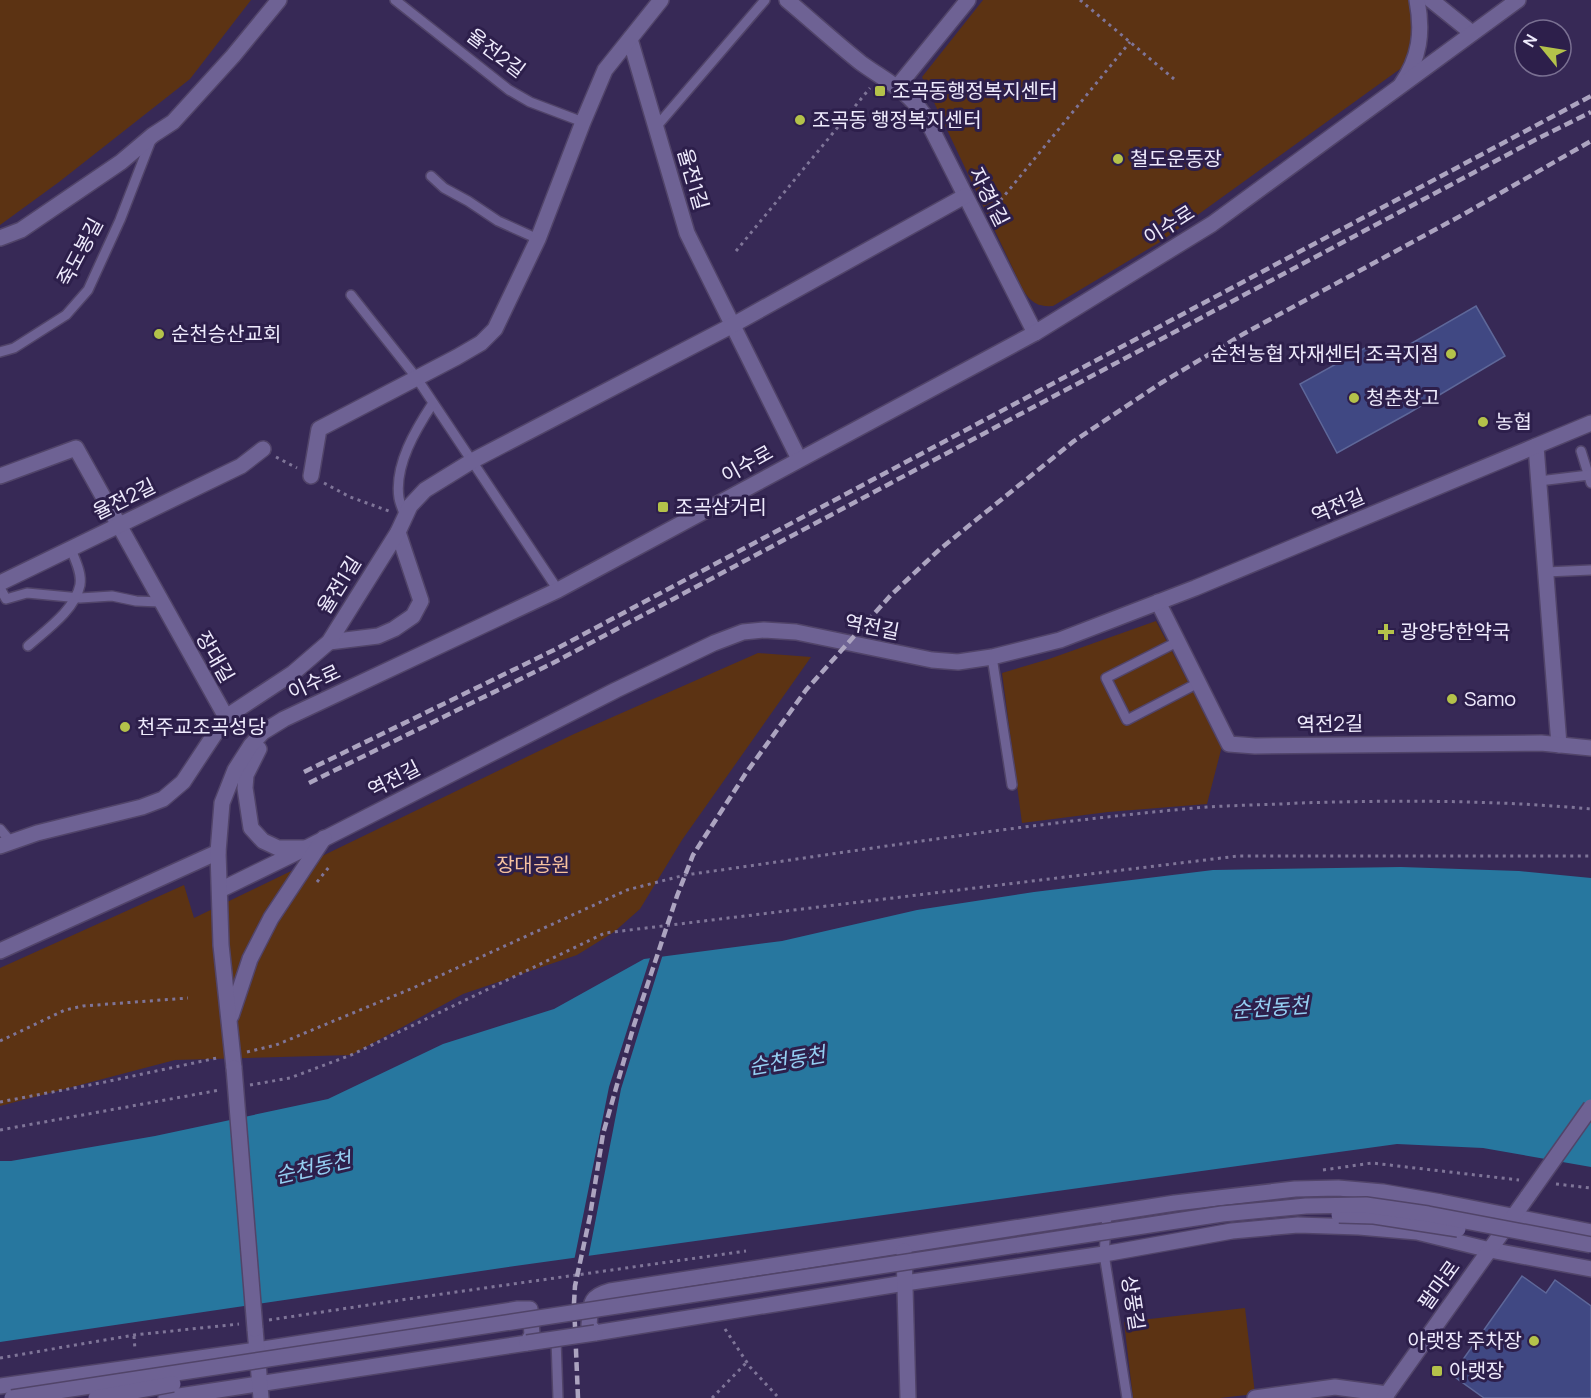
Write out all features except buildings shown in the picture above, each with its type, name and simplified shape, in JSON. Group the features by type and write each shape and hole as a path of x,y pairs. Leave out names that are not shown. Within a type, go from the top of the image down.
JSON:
{"street":[{"name":"죽도봉길","path":"0,238 21,230 48,212 121,162 153,135 173,122 233,56 279,0"},
{"path":"311,476 319,429 481,343 495,329 538,239 605,70 661,0"},
{"name":"자경1길","path":"787,0 862,63 898,86 915,101 925,116 1035,333"},
{"path":"898,86 968,0"},
{"path":"1401,86 1410,73 1419,51 1421,34 1417,0"},
{"path":"1431,0 1472,33"},
{"name":"이수로","path":"257,1350 234,1061 221,945 218,852 222,803 235,770 251,745 263,732 284,719 558,590 1035,333 1212,224 1518,0"},
{"name":"율전1길","path":"630,39 687,233 731,326"},
{"name":"율전1길","path":"226,717 293,673 329,642 398,532 415,499 425,490 472,461 731,326 965,196"},
{"path":"731,326 799,459"},
{"name":"역전길","path":"220,890 615,690 714,643 743,632 764,630 796,632 932,660 958,662 992,657 1060,640 1158,602 1591,423"},
{"path":"1536,446 1559,745"},
{"name":"장대길","path":"0,476 76,448 226,717"},
{"name":"율전2길","path":"0,583 241,465 263,450"},
{"path":"329,642 378,636 394,629 413,616 421,601 398,532"},
{"name":"역전2길","path":"1158,602 1228,744 1255,746 1541,743 1591,748"},
{"path":"5,844 142,807 163,798 183,782 226,717"},
{"path":"284,719 261,746 246,776 245,788 251,828 263,841 278,849 306,848"},
{"path":"229,1022 250,959 291,888 324,838"},
{"path":"0,951 218,852"},
{"name":"팔마로","path":"1385,1396 1591,1107"},
{"path":"595,1333 589,1325 591,1303 597,1294 1175,1203 1295,1189 1338,1188 1383,1192 1591,1232"},
{"path":"12,1398 1232,1213 1306,1206 1366,1205 1428,1214 1591,1245"},
{"path":"96,1398 222,1375 1223,1222 1305,1214 1374,1216 1489,1234 1591,1254"},
{"path":"166,1398 261,1391 527,1343 1104,1254 1232,1231 1299,1225 1417,1232 1490,1250 1591,1269"},
{"path":"903,1246 908,1398"},
{"path":"0,1386 257,1350 518,1309 530,1309 532,1335 527,1343"},
{"path":"257,1350 261,1391"},
{"path":"1255,1398 1335,1387 1385,1396"}],"lane":[{"name":"율전2길","path":"394,0 503,87 530,102 583,122"},
{"path":"656,127 765,0"},
{"name":"죽도봉길","path":"0,352 14,348 66,315 88,290 120,220 153,135"},
{"path":"431,176 444,188 498,221 538,239"},
{"path":"351,295 416,377 558,590"},
{"path":"405,516 399,499 400,474 413,436 433,403"},
{"path":"1539,481 1590,479 1581,451"},
{"path":"28,646 67,609 75,597 80,584 71,549"},
{"path":"1546,572 1591,570"},
{"path":"0,588 6,599 27,593 75,597 112,596 136,601 160,602"},
{"path":"1178,642 1106,678 1127,720 1198,683"},
{"path":"992,657 1012,785"},
{"path":"0,829 5,844"},
{"name":"상풍길","path":"1107,1214 1104,1254 1127,1398"},
{"path":"556,1339 558,1398"}],"path":[{"path":"1080,0 1174,79"},
{"path":"980,224 1130,42"},
{"path":"736,251 880,75"},
{"path":"263,450 350,497 405,516"},
{"path":"0,1102 234,1061 413,988 627,890 685,875 1047,824 1210,807 1370,801 1454,801 1524,803 1591,809"},
{"path":"246,1085 290,1078 351,1055 605,933 1238,856 1591,856"},
{"path":"0,1041 65,1010 83,1006 188,998"},
{"path":"0,1130 224,1089"},
{"path":"718,1313 724,1327 747,1362 777,1396"},
{"path":"712,1398 747,1362"}],"green space":[{"path":"0,0 251,0 190,79 59,182 0,225"},
{"name":"철도운동장","path":"983,0 1410,0 1414,31 1407,64 1160,242 1053,306 1048,306 1032,301 1023,290 922,77"},
{"path":"1156,621 1222,746 1207,804 1108,812 1022,823 1002,673"},
{"name":"장대공원","path":"758,653 811,657 682,840 640,909 614,932 577,955 463,994 351,1055 175,1060 0,1106 0,968 184,885 194,918 574,734"},
{"path":"1245,1308 1255,1394 1220,1398 1133,1398 1124,1322"}],"water":[{"name":"순천동천","path":"1401,867 1519,871 1591,878 1591,1167 1483,1148 1397,1144 515,1266 0,1342 0,1161 155,1136 328,1099 443,1044 554,1009 644,959 782,941 917,910 1034,892 1213,870"}],"pier":[{"path":"663,954 621,1089 588,1259 574,1261 609,1087 651,955"}],"railway":[{"path":"304,772 554,650 1591,96"},
{"path":"309,783 553,663 1591,112"},
{"path":"578,1398 575,1286 590,1216 603,1134 634,1025 693,855 746,773 806,690 891,595 940,549 1074,441 1161,383 1245,333 1464,214 1591,141"}],"place":[{"name":"조곡동행정복지센터","path":"880,91"},
{"name":"조곡동 행정복지센터","path":"800,120"},
{"name":"철도운동장","path":"1118,159"},
{"name":"순천승산교회","path":"159,334"},
{"name":"순천농협 자재센터 조곡지점","path":"1451,354"},
{"name":"청춘창고","path":"1354,398"},
{"name":"농협","path":"1483,422"},
{"name":"조곡삼거리","path":"663,507"},
{"name":"광양당한약국","path":"1386,632"},
{"name":"Samo","path":"1452,699"},
{"name":"천주교조곡성당","path":"125,727"},
{"name":"아랫장 주차장","path":"1534,1341"},
{"name":"아랫장","path":"1437,1371"}]}
